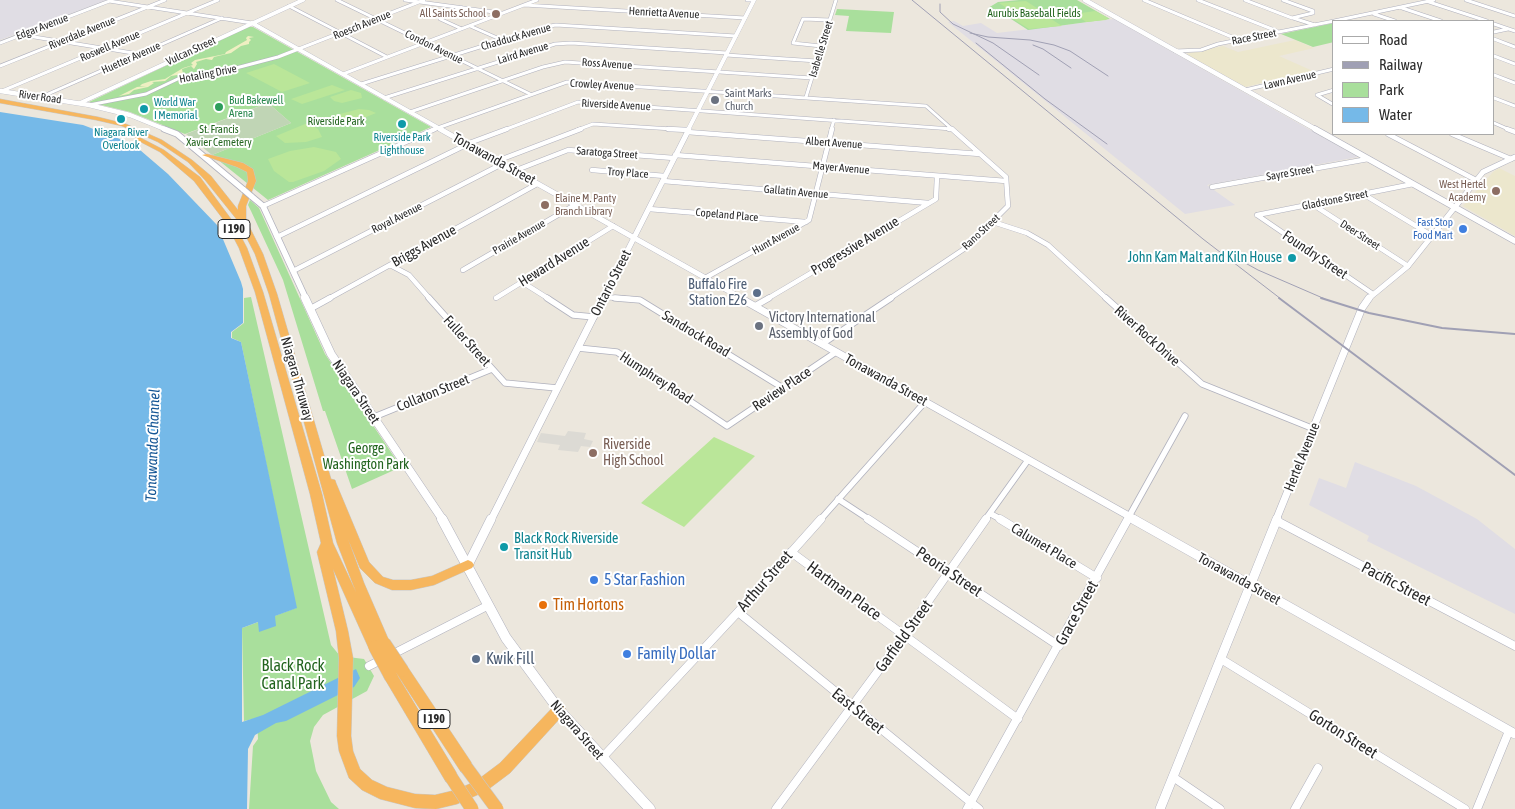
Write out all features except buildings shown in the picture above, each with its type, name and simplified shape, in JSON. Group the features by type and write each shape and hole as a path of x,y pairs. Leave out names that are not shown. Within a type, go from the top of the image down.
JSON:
{"highway":[{"name":"Niagara Thruway","path":"0,101 96,118 124,125 160,141 190,161 208,178 242,220 260,254 274,294 346,551 379,645"},
{"name":"Niagara Thruway","path":"0,105 72,117 127,134 162,151 205,187 235,232 255,278 316,494 327,543 379,645 397,674 451,777 472,809"},
{"path":"205,155 240,165 250,171 252,181 242,206 242,220"},
{"path":"320,460 336,494 364,565 379,580 392,585 417,584 449,574 468,564"},
{"path":"327,543 322,552 345,648 344,720 348,759 359,779 390,796 426,802 457,797 494,778 514,759 558,710"},
{"name":"Niagara Thruway","path":"397,674 497,809"}],"main road":[{"path":"1085,0 1515,241"},
{"name":"River Road","path":"1,91 80,103"},
{"name":"Niagara Street","path":"80,103 130,115 177,134 205,155 263,206 331,354 442,519 468,564 487,606 518,657 558,710 650,809"}],"street":[{"name":"Tonawanda Street","path":"111,0 252,23 1512,733"},
{"name":"Edgar Avenue","path":"0,43 111,0"},
{"name":"Riverdale Avenue","path":"0,66 165,0"},
{"name":"Roswell Avenue","path":"1,91 218,0"},
{"name":"Vulcan Street","path":"80,103 303,0"},
{"name":"Condon Avenue","path":"337,0 530,94"},
{"path":"405,0 503,13"},
{"path":"343,74 537,0"},
{"path":"747,0 754,0"},
{"name":"Ontario Street","path":"468,564 754,0"},
{"name":"Isabelle Street","path":"806,97 836,0"},
{"path":"1144,0 1240,40"},
{"path":"1198,0 1278,32"},
{"path":"1245,0 1313,26"},
{"path":"1284,0 1315,12 1292,18"},
{"name":"Race Street","path":"1339,20 1434,0"},
{"path":"1466,0 1515,16"},
{"name":"Roesch Avenue","path":"300,50 422,1"},
{"path":"1427,1 1484,20"},
{"name":"Henrietta Avenue","path":"524,5 745,18"},
{"path":"289,6 387,58"},
{"path":"461,7 440,19 462,29"},
{"path":"1400,7 1438,20"},
{"path":"1372,13 1392,20"},
{"name":"Huetter Avenue","path":"41,98 222,18"},
{"path":"821,46 794,44 797,31 804,19 830,20"},
{"name":"Race Street","path":"1175,50 1201,50 1218,44 1332,21"},
{"path":"1495,24 1515,29"},
{"name":"Chadduck Avenue","path":"361,84 502,40 559,25 736,36"},
{"path":"470,26 502,40"},
{"path":"1495,32 1509,28"},
{"path":"21,35 139,54"},
{"path":"1495,40 1515,47"},
{"name":"Laird Avenue","path":"384,98 560,43 817,61"},
{"name":"Hotaling Drive","path":"89,104 146,94 184,76 247,66 300,50"},
{"path":"1495,56 1515,64"},
{"name":"Ross Avenue","path":"410,112 548,65 570,62 812,78"},
{"name":"Lawn Avenue","path":"1245,90 1332,69"},
{"path":"1495,75 1515,83"},
{"name":"Crowley Avenue","path":"263,206 437,128 558,84 574,82 926,106 952,129"},
{"path":"1332,91 1317,95 1332,104"},
{"path":"1495,98 1515,106"},
{"name":"Riverside Avenue","path":"278,237 468,144 578,102 952,129"},
{"name":"Hunt Avenue","path":"705,278 809,220 834,120"},
{"path":"1495,123 1515,132"},
{"name":"Royal Avenue","path":"293,271 499,163 593,124 688,131"},
{"path":"952,129 1006,177 1006,181"},
{"name":"Albert Avenue","path":"688,131 980,154"},
{"path":"1390,135 1476,180"},
{"path":"1455,135 1513,158"},
{"name":"Saratoga Street","path":"514,171 568,150 675,156"},
{"name":"Mayer Avenue","path":"675,156 1006,181"},
{"name":"Hertel Avenue","path":"1160,809 1362,308 1374,294 1408,266 1476,180 1491,167 1513,158"},
{"name":"Sayre Street","path":"1212,188 1368,159"},
{"name":"Troy Place","path":"592,170 664,178"},
{"path":"929,203 936,198 938,176"},
{"name":"Gallatin Avenue","path":"664,178 929,203"},
{"name":"Rano Street","path":"822,344 963,250 1008,206 1006,181"},
{"name":"Briggs Avenue","path":"310,308 537,184"},
{"name":"Gladstone Street","path":"1257,215 1413,184"},
{"path":"1363,194 1431,235"},
{"name":"Progressive Avenue","path":"755,306 929,203"},
{"name":"Deer Street","path":"1312,204 1408,266"},
{"name":"Prairie Avenue","path":"463,270 575,205"},
{"name":"Copeland Place","path":"648,209 806,222"},
{"name":"Foundry Street","path":"1257,215 1374,294"},
{"name":"River Rock Drive","path":"993,222 1027,233 1048,245 1182,368 1202,384 1314,429"},
{"name":"Heward Avenue","path":"496,298 613,226"},
{"name":"Fuller Street","path":"390,265 409,275 505,383 557,388"},
{"path":"522,282 572,315 594,317"},
{"name":"Sandrock Road","path":"604,297 640,300 783,388"},
{"name":"Humphrey Road","path":"578,348 617,352 727,426"},
{"name":"Review Place","path":"727,426 836,352"},
{"name":"Collaton Street","path":"374,417 492,369"},
{"name":"Arthur Street","path":"602,758 738,612 925,402"},
{"name":"Grace Street","path":"969,806 1097,578 1185,416"},
{"name":"Garfield Street","path":"776,809 904,635 1028,460"},
{"name":"Peoria Street","path":"838,499 1059,646"},
{"name":"Calumet Place","path":"991,514 1097,578"},
{"name":"Pacific Street","path":"1277,521 1515,646"},
{"name":"Hartman Place","path":"791,552 1018,719"},
{"path":"369,666 487,606"},
{"name":"East Street","path":"738,612 969,806 979,809"},
{"name":"Gorton Street","path":"1221,659 1465,809"},
{"path":"1477,809 1512,733"},
{"path":"1295,809 1318,768"},
{"path":"1174,777 1220,809"}],"shaded area":[{"path":"0,0 107,0 0,40"},
{"path":"1114,19 1358,157 1207,185 1235,205 1185,214 948,22 954,21 963,26 981,23 997,33"},
{"path":"1295,40 1314,48 1279,56 1313,71 1245,87 1186,54 1223,46 1238,52"},
{"name":"West Hertel Academy","path":"1499,168 1515,176 1515,236 1463,206 1493,172"},
{"path":"568,431 586,433 584,439 593,441 590,447 581,446 578,452 558,450 560,445 537,442 541,433 565,436"},
{"path":"1355,462 1416,486 1477,519 1515,549 1515,614 1367,541 1369,536 1309,505 1319,478 1346,488"}],"green space":[{"name":"Aurubis Baseball Fields","path":"1077,0 1110,19 1028,30 1008,17 988,8 998,2"},
{"path":"1026,1 1040,10 1019,11 1008,9 999,3"},
{"path":"837,9 894,12 891,33 846,31 849,16 835,15"},
{"path":"1095,11 1108,18 1106,20 1086,22 1079,17 1081,13"},
{"path":"1037,14 1048,17 1062,26 1029,29 1010,17"},
{"path":"1332,23 1332,42 1313,47 1281,34"},
{"name":"Riverside Park","path":"248,27 253,27 431,127 268,200 212,155 291,123 268,103 185,134 130,112 89,102"},
{"path":"274,64 310,83 282,92 246,73"},
{"path":"332,85 345,90 302,104 291,99"},
{"path":"351,90 361,93 362,98 342,103 334,101 330,97"},
{"name":"St. Francis Xavier Cemetery","path":"268,103 291,123 212,155 186,134"},
{"path":"359,109 376,113 349,124 339,120 336,115"},
{"path":"305,124 310,124 318,129 322,137 306,142 285,143 276,136"},
{"path":"314,147 336,152 341,159 324,171 289,182 274,171 268,159 290,151"},
{"name":"George Washington Park","path":"250,200 259,208 325,354 401,467 352,489 325,411 323,411 283,280 248,205"},
{"name":"Black Rock Canal Park","path":"251,297 331,645 340,656 364,659 374,676 367,691 323,715 314,727 310,741 316,771 331,802 339,809 249,809 253,746 258,739 257,718 244,721 242,628 296,608 241,342 232,338 232,332 244,323 244,298"},
{"path":"714,437 755,456 684,527 641,503"}],"sand":[{"path":"248,36 254,37 249,38 251,40 249,44 241,46 231,53 214,57 212,60 206,59 196,62 197,64 194,69 191,66 182,69 183,74 171,76 165,81 152,82 154,83 148,87 119,96 137,87 146,86 140,86 142,84 165,79 183,68 193,65 191,63 195,60 225,54 247,40"}],"water":[{"name":"Tonawanda Channel","path":"0,112 83,125 133,144 168,174 217,225 241,282 243,289 243,323 231,332 231,338 241,342 297,608 275,616 276,626 259,632 258,622 242,628 242,722 263,715 356,669 360,678 354,687 286,721 276,723 255,735 248,749 247,809 0,809"}],"railway":[{"path":"912,0 1203,239 1281,299"},
{"path":"940,4 940,12 953,24 974,34"},
{"path":"974,34 988,37 1030,40 1054,45 1070,51 1108,76"},
{"path":"974,34 993,43 1039,75"},
{"path":"976,43 1045,99 1107,144"},
{"path":"1033,45 1043,49 1071,68"},
{"path":"1238,259 1258,270 1325,299"},
{"path":"1279,298 1515,475"},
{"path":"1321,298 1369,313 1442,328 1515,334"}],"place":[{"name":"All Saints School","path":"496,14"},
{"name":"Saint Marks Church","path":"715,100"},
{"name":"Bud Bakewell Arena","path":"219,107"},
{"name":"World War I Memorial","path":"144,109"},
{"name":"Niagara River Overlook","path":"121,119"},
{"name":"Riverside Park Lighthouse","path":"402,124"},
{"name":"West Hertel Academy","path":"1496,191"},
{"name":"Elaine M. Panty Branch Library","path":"545,205"},
{"name":"Fast Stop Food Mart","path":"1463,229"},
{"name":"John Kam Malt and Kiln House","path":"1292,258"},
{"name":"Buffalo Fire Station E26","path":"757,293"},
{"name":"Victory International Assembly of God","path":"759,326"},
{"name":"Riverside High School","path":"593,453"},
{"name":"Black Rock Riverside Transit Hub","path":"504,547"},
{"name":"5 Star Fashion","path":"594,580"},
{"name":"Tim Hortons","path":"543,605"},
{"name":"Family Dollar","path":"627,654"},
{"name":"Kwik Fill","path":"476,659"}]}
